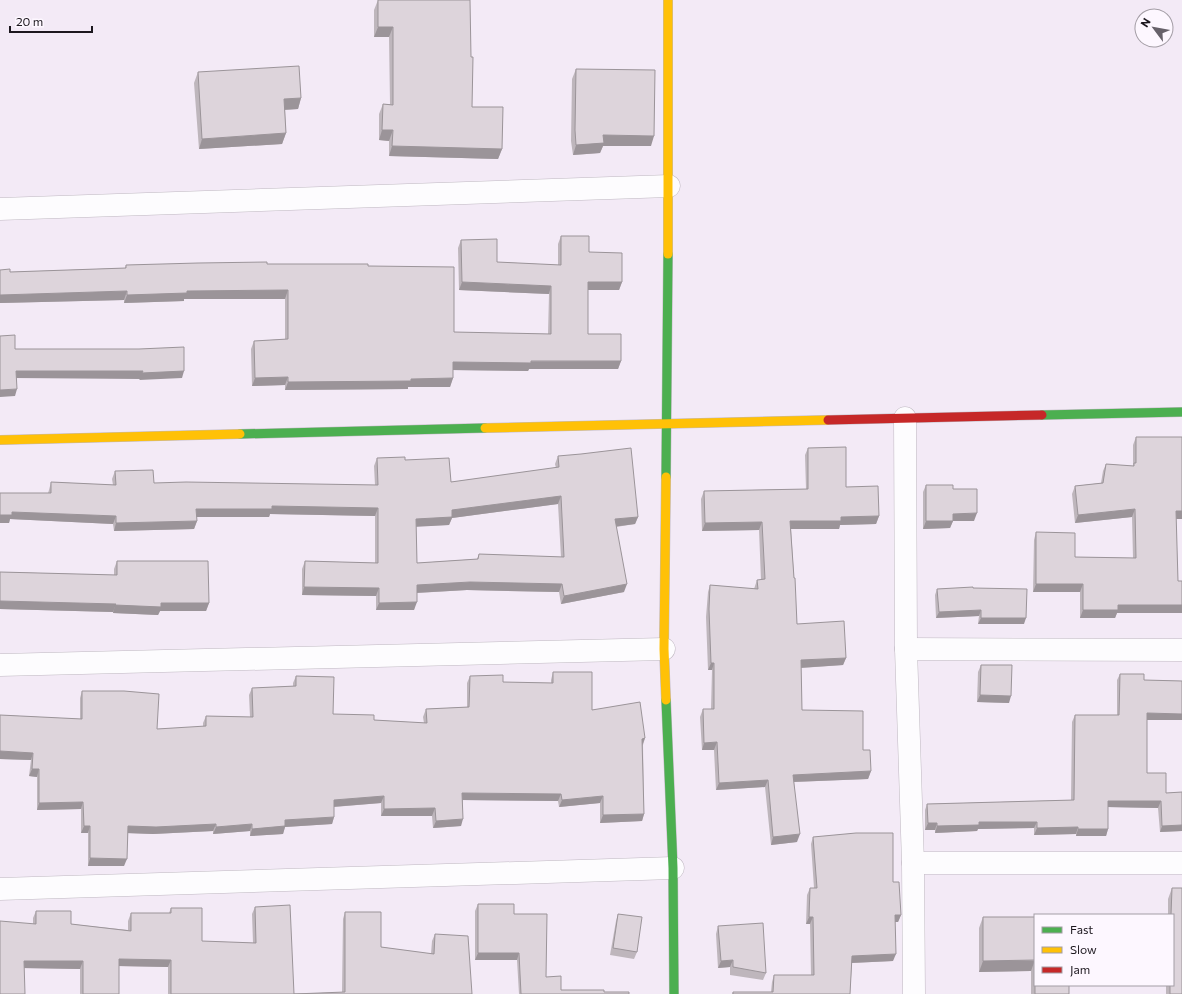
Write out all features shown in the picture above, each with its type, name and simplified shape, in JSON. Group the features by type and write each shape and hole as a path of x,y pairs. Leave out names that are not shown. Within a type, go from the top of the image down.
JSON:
{"street":[{"path":"668,0 668,423 664,649 674,868 674,994"},
{"path":"0,210 668,186"},
{"path":"0,440 1182,412"},
{"path":"905,418 906,649 913,863 914,994"},
{"path":"0,665 664,649"},
{"path":"906,649 1182,650"},
{"path":"913,863 1182,863"},
{"path":"0,889 674,868"}],"building":[{"path":"378,0 470,0 471,57 473,57 472,107 503,107 502,149 392,146 393,130 382,130 383,104 393,105 393,27 378,27"},
{"path":"299,66 301,98 284,99 286,133 202,139 198,72"},
{"path":"576,69 655,70 654,136 603,135 604,143 576,145"},
{"path":"561,236 589,236 589,252 622,253 622,282 588,282 588,334 621,334 621,361 531,361 531,363 453,362 453,378 411,379 411,381 288,382 288,377 255,378 254,341 288,339 288,290 187,291 187,293 127,295 127,291 0,295 0,270 10,269 10,272 126,268 126,265 267,262 267,264 368,264 368,266 454,267 454,332 551,334 551,286 462,282 461,240 497,239 497,262 561,265"},
{"path":"15,335 15,349 139,349 184,347 184,371 142,373 143,371 16,371 17,389 0,390 0,336"},
{"path":"1136,437 1182,437 1182,511 1176,511 1178,581 1182,581 1182,605 1118,605 1118,610 1083,610 1083,584 1036,584 1036,532 1075,533 1075,557 1136,558 1135,509 1078,515 1075,486 1103,483 1106,464 1134,466 1134,463 1136,463"},
{"path":"846,447 846,487 878,486 879,516 841,517 841,521 790,521 797,624 844,621 846,658 801,660 802,710 863,711 863,750 870,750 871,771 793,775 800,834 773,837 768,780 719,783 717,742 704,743 703,709 714,709 714,663 711,663 709,609 710,585 758,589 757,580 765,579 762,522 705,523 704,491 808,489 808,448"},
{"path":"631,448 638,517 615,519 627,584 564,596 562,584 470,582 417,585 417,602 379,603 379,588 304,587 305,561 378,563 378,508 272,506 272,509 196,509 197,521 116,523 116,516 12,512 12,515 0,515 0,493 51,493 51,482 116,485 115,471 153,470 154,483 186,482 378,485 377,458 405,457 405,460 449,458 451,482 559,467 558,456","holes":["561,496 564,557 479,554 478,559 417,563 416,519 452,517 452,510"]},
{"path":"926,485 953,485 953,489 977,489 977,513 953,514 953,521 926,521"},
{"path":"117,561 208,561 209,603 161,603 161,607 115,605 116,604 0,601 0,572 117,575"},
{"path":"973,587 1027,589 1026,618 981,618 981,610 939,612 937,589"},
{"path":"981,665 1012,665 1011,696 980,695"},
{"path":"553,672 592,672 592,710 640,702 645,738 642,739 644,814 603,815 603,796 562,800 561,794 462,793 463,819 436,821 435,808 384,809 384,796 334,800 334,817 285,820 285,826 252,829 252,824 216,827 216,824 156,827 128,826 127,859 90,858 90,826 84,826 83,802 39,803 39,769 32,769 33,753 0,751 0,715 82,719 82,691 124,691 159,694 157,729 206,726 206,716 253,717 252,688 296,686 296,676 334,677 333,714 374,715 374,720 427,723 426,709 469,707 470,676 503,675 503,682 553,683"},
{"path":"1120,674 1144,674 1144,680 1182,681 1182,714 1147,713 1147,773 1166,773 1166,793 1182,792 1182,825 1162,826 1161,801 1108,801 1108,829 1078,829 1078,827 1037,828 1037,822 979,822 979,825 937,826 937,823 928,823 927,804 1074,800 1075,715 1119,715"},
{"path":"856,833 893,833 893,882 899,882 901,915 895,915 896,954 852,956 850,994 733,994 733,992 773,992 774,975 814,975 813,917 809,917 810,888 817,888 813,837"},
{"path":"1172,888 1182,888 1182,994 1170,994 1170,986 1174,986 1174,914 1171,914"},
{"path":"478,904 514,904 514,914 547,914 546,977 561,976 561,990 604,990 604,992 629,992 629,994 521,994 519,953 478,953"},
{"path":"290,905 294,994 171,994 171,960 119,959 119,994 83,994 83,961 24,961 25,994 0,994 0,921 36,924 36,911 71,911 71,924 131,931 131,913 171,913 171,908 202,908 202,941 256,943 255,907"},
{"path":"345,912 381,912 381,947 434,954 435,934 468,936 472,994 294,994 345,992"},
{"path":"618,914 642,917 637,952 613,948"},
{"path":"983,917 1034,917 1034,960 983,961"},
{"path":"763,923 766,973 733,967 733,960 721,961 718,926"},
{"path":"1035,986 1069,986 1069,994 1035,994"}],"traffic: fast":[{"path":"666,477 668,254"},
{"path":"1042,415 1182,412"},
{"path":"240,434 485,428"},
{"path":"666,700 673,868 674,994"}],"traffic: slow":[{"path":"668,0 668,254"},
{"path":"485,428 828,420"},
{"path":"0,440 240,434"},
{"path":"666,477 664,649 666,700"}],"traffic: jam":[{"path":"828,420 1042,415"}]}
